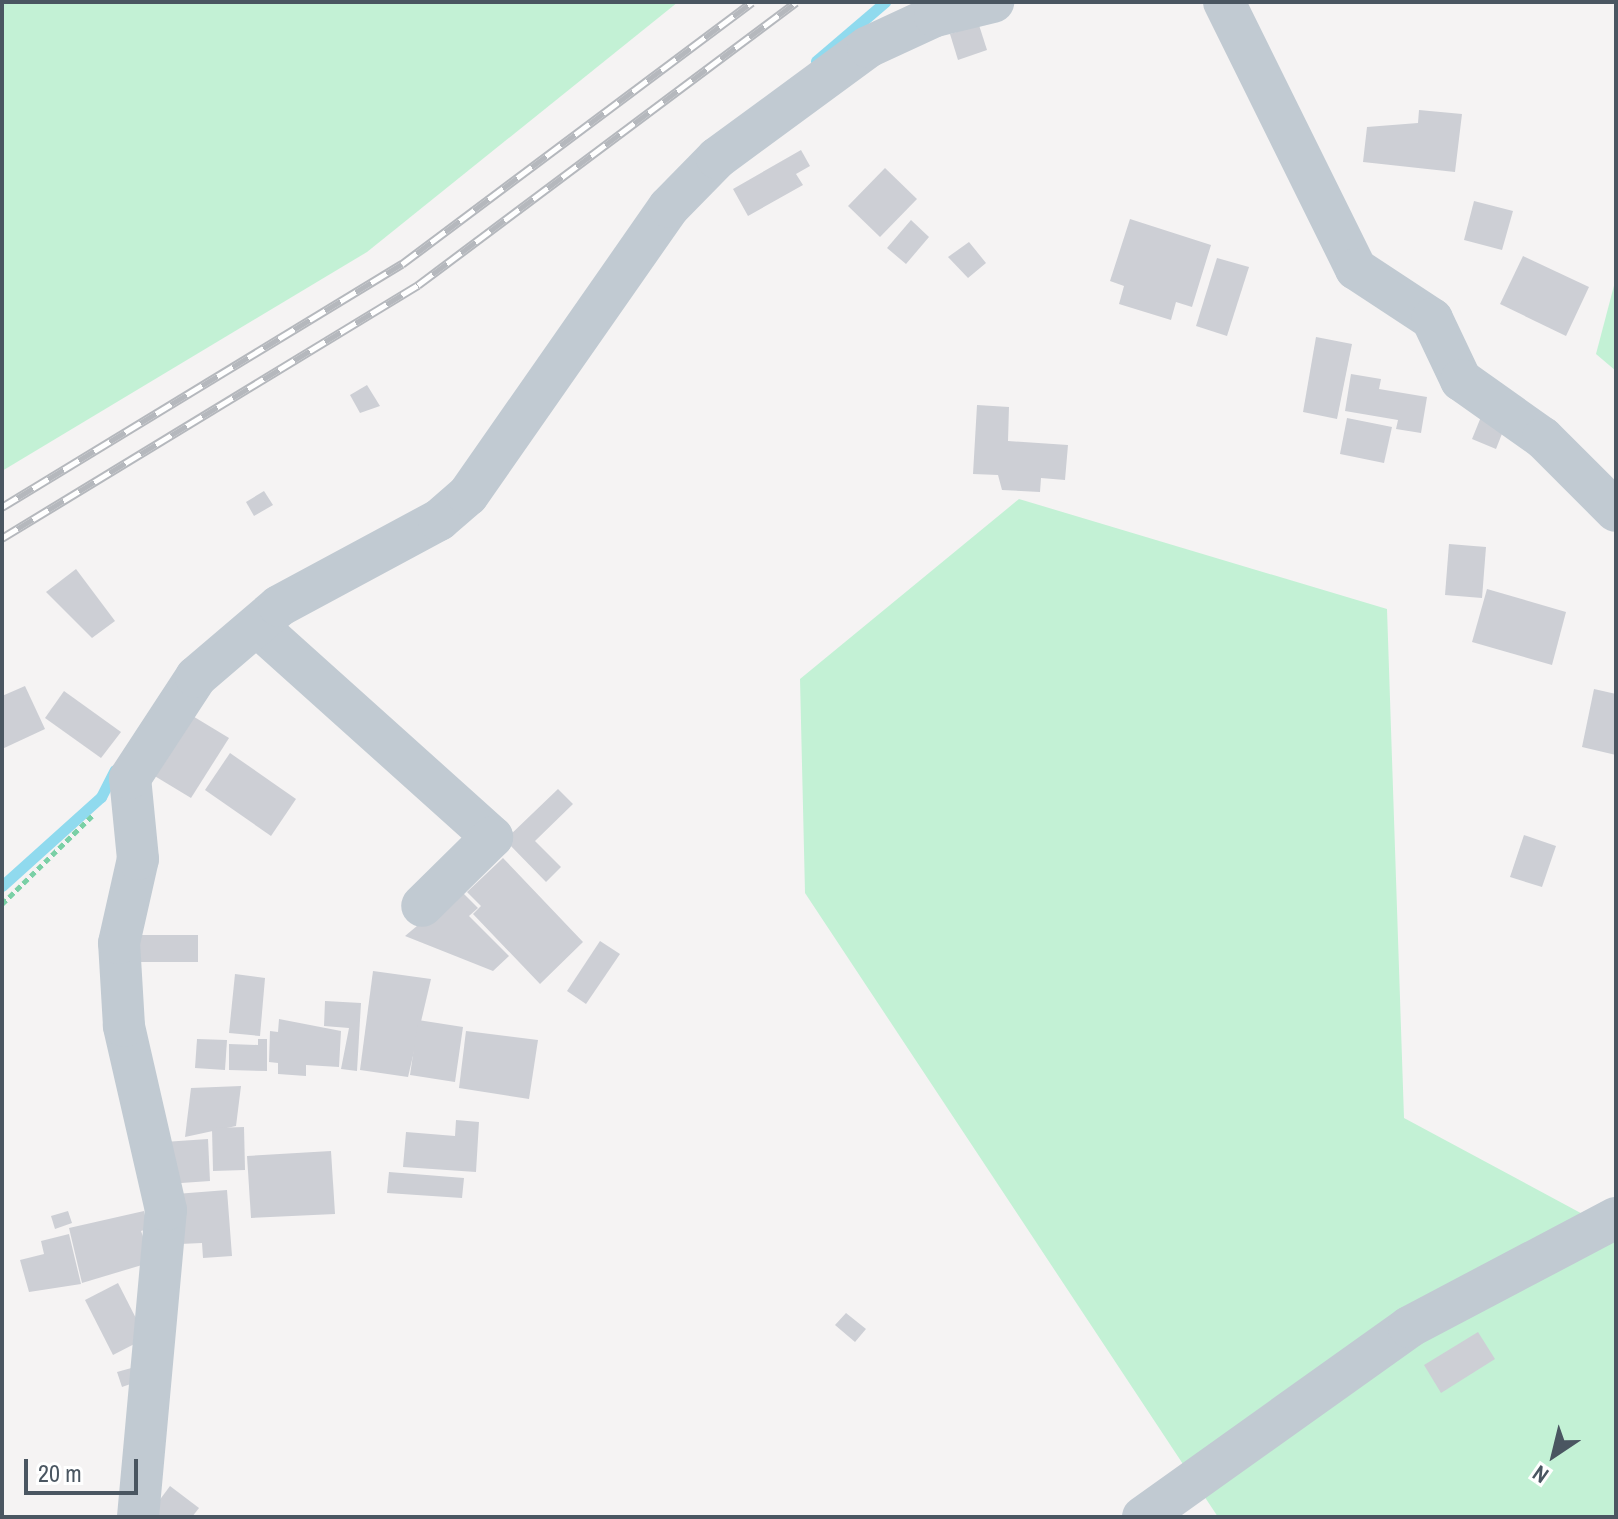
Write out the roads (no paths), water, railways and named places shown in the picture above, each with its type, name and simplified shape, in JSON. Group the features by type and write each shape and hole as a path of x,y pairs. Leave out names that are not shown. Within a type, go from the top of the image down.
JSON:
{"street":[{"path":"138,1517 166,1210 124,1026 119,943 138,859 130,778 196,677 314,583 439,520 468,495 669,207 717,158 868,47 935,16 993,2"},
{"path":"1224,2 1356,269 1432,319 1461,380 1543,438 1616,511"},
{"path":"257,626 492,837 422,906"},
{"path":"1143,1517 1409,1327 1616,1218"}],"waterway":[{"path":"816,61 885,2"},
{"path":"2,886 101,797 115,770"}],"railway":[{"path":"2,507 402,264 752,2"},
{"path":"2,538 418,285 796,2"}]}
